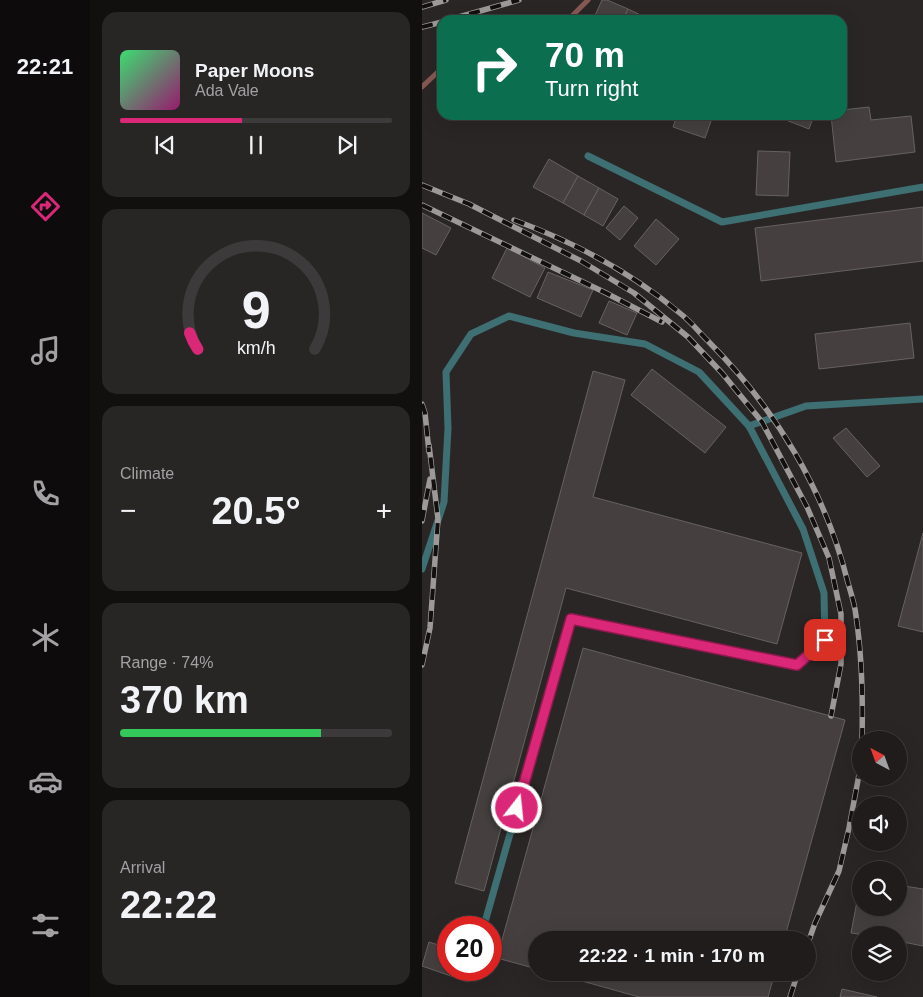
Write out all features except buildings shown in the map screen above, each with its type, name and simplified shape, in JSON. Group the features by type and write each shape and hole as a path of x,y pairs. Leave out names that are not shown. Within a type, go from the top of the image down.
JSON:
{"lane":[{"path":"588,156 722,222 922,187"},
{"path":"422,569 444,502 448,428 446,372 471,334 509,316 574,333 645,344 699,372 750,426 803,529 824,593 825,640 797,665 571,619 487,916"},
{"path":"750,426 806,406 922,399"}],"waterway":[{"path":"573,15 588,0"},
{"path":"422,87 437,73"}],"railway":[{"path":"422,7 446,0"},
{"path":"466,15 519,0"},
{"path":"422,27 437,23"},
{"path":"422,185 469,204 581,261 634,293 688,337 722,373 762,422 807,507 829,558 841,614 841,664 831,716"},
{"path":"422,205 604,292 662,322"},
{"path":"514,220 559,238 602,260 662,299 688,320 732,367 776,422 811,483 826,515 853,599 861,662 862,731"},
{"path":"422,404 425,413 429,452"},
{"path":"422,665 430,628 438,519 429,445"},
{"path":"422,521 430,479"},
{"path":"812,931 839,871 857,786"},
{"path":"790,997 795,981"}],"route":[{"path":"517,808 571,619 797,665 825,640"}]}
